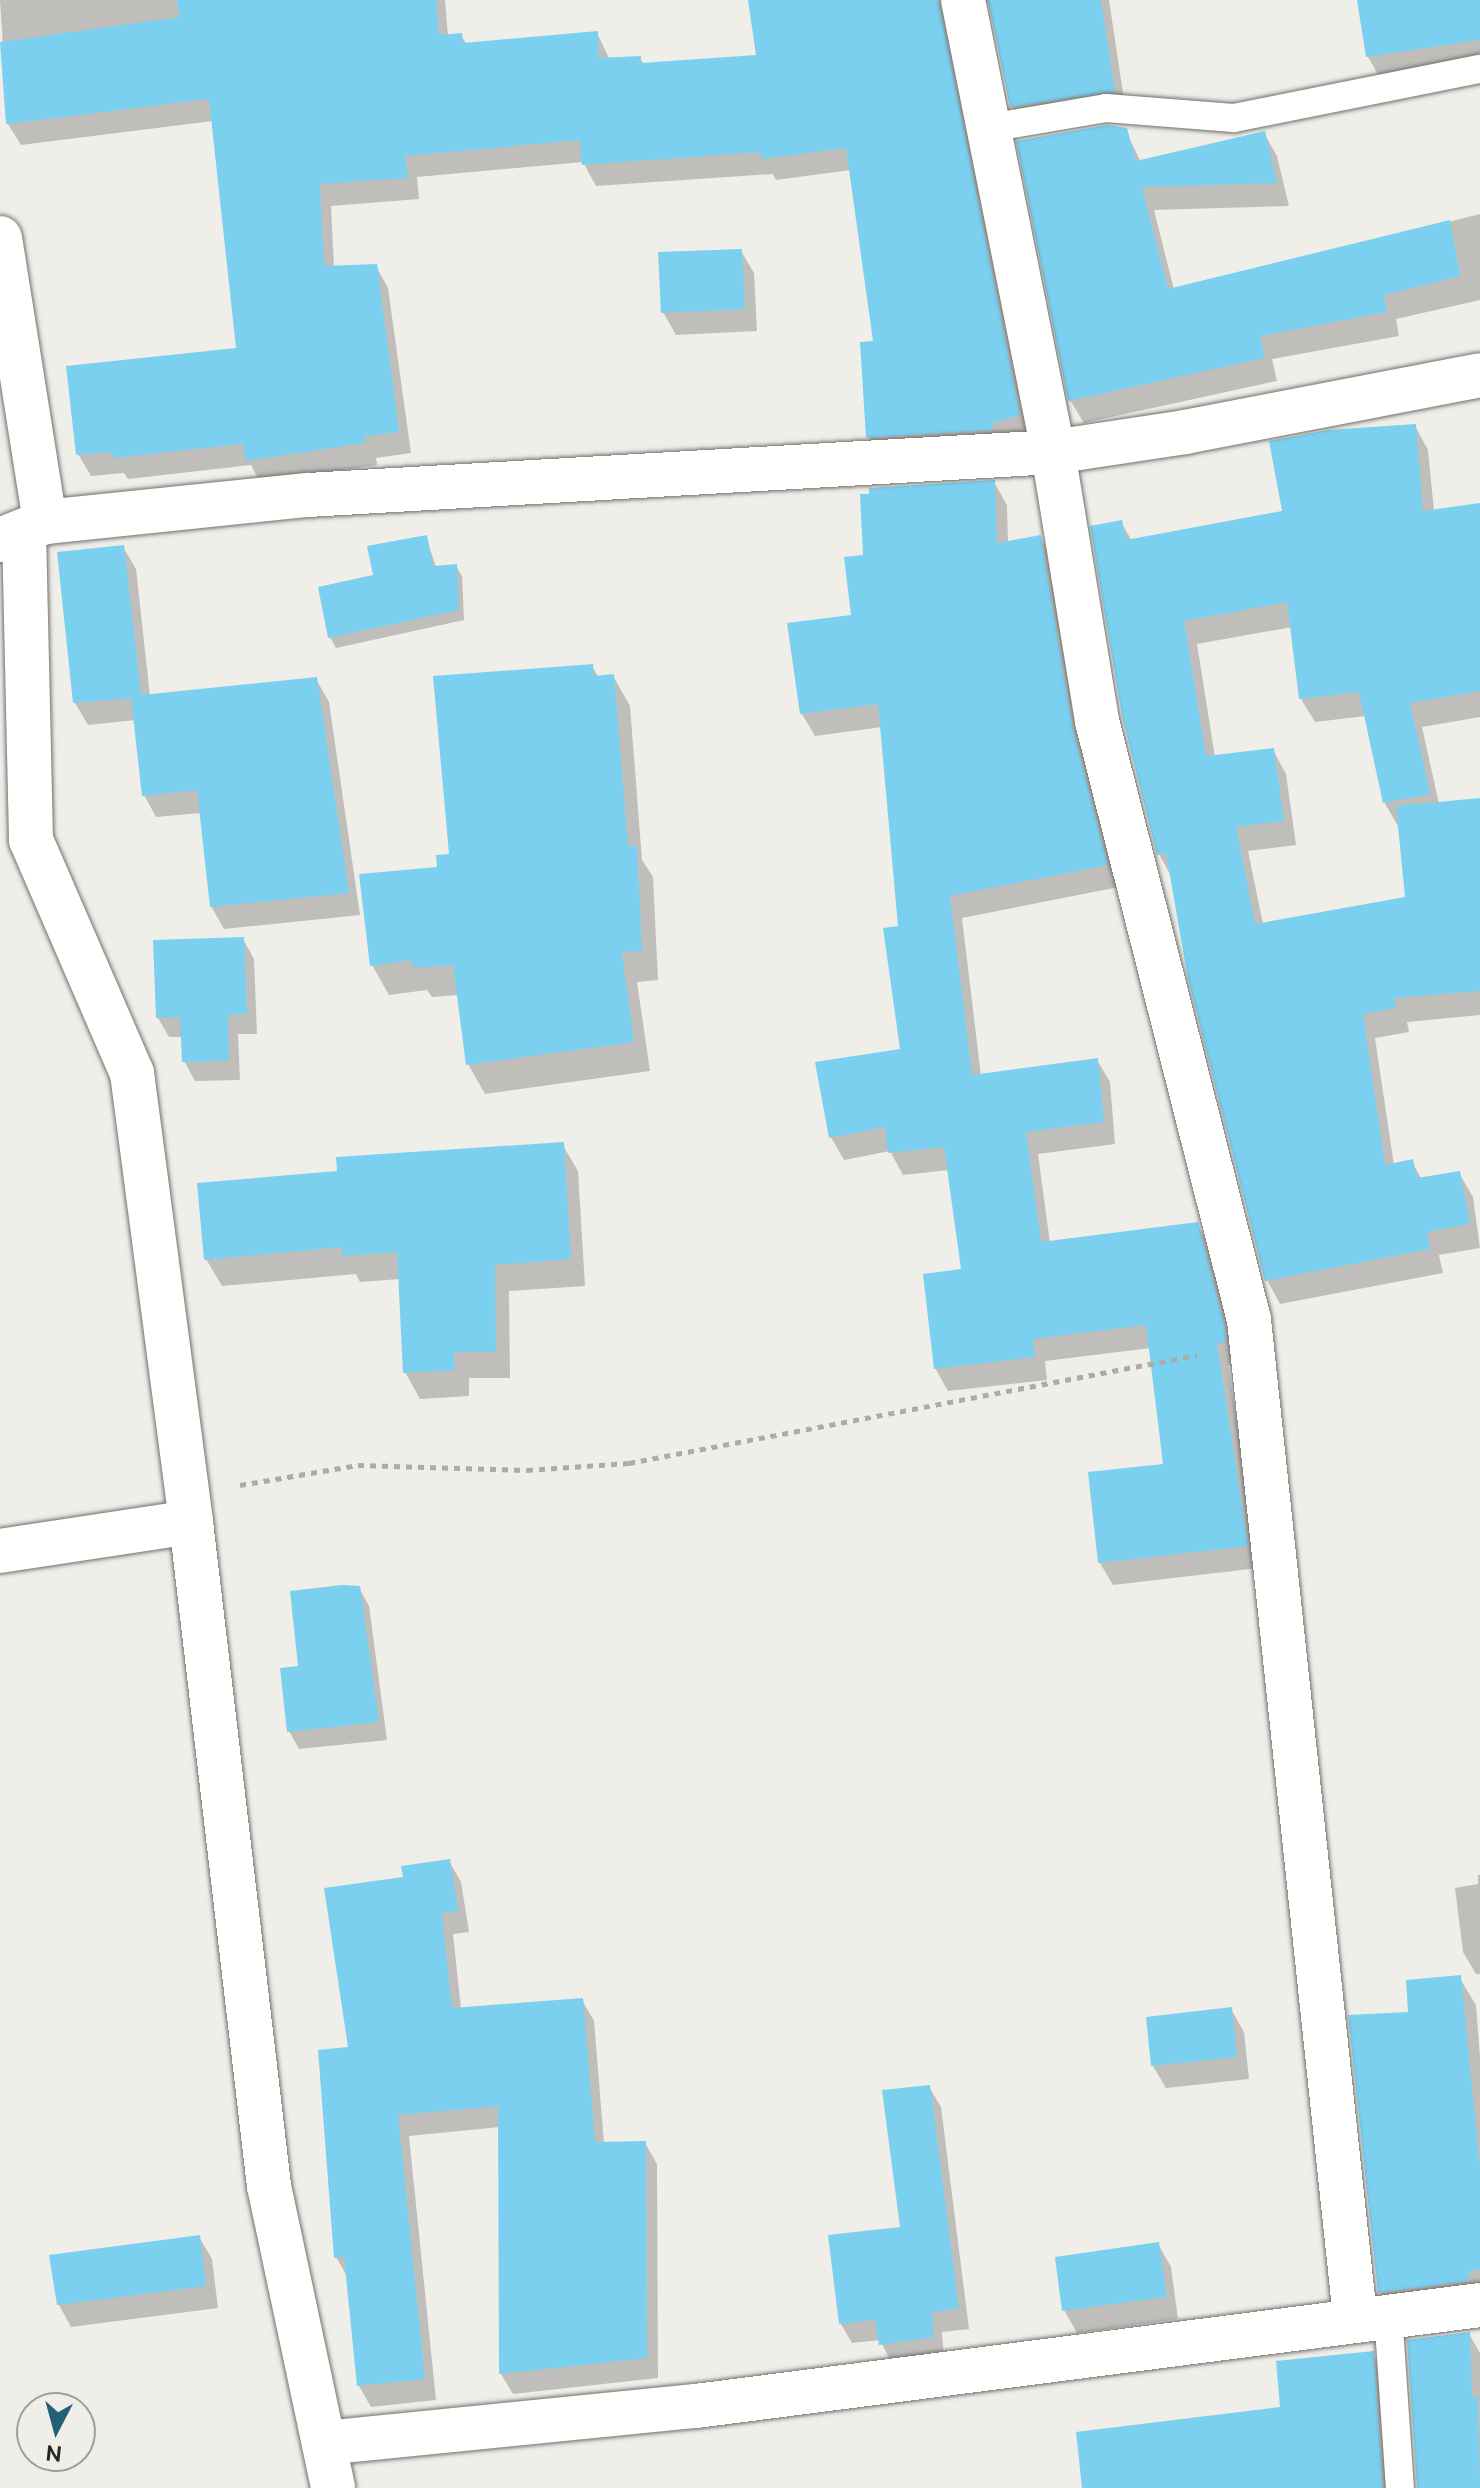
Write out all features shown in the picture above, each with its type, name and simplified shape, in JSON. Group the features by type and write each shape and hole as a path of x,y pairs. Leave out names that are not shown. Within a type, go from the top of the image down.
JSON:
{"street":[{"path":"963,0 1053,452 1097,721 1251,1346 1372,2315"},
{"path":"0,238 23,531 31,840 132,1073 189,1508 269,2186 333,2488"},
{"path":"23,531 308,495 1053,452 1185,432 1480,375"},
{"path":"0,1551 189,1508"},
{"path":"324,2443 696,2406 1372,2315 1480,2305"}],"lane":[{"path":"989,128 1106,108 1234,118 1480,69"},
{"path":"1372,2315 1400,2488"}],"path":[{"path":"189,1508 358,1465 527,1470 629,1463 1062,1377 1251,1346"}],"building":[{"path":"177,0 436,0 439,35 462,33 463,43 598,31 599,58 641,56 641,63 756,55 748,0 939,0 1020,415 993,423 993,430 866,438 860,342 873,341 846,148 762,159 761,152 582,165 580,140 405,156 408,178 320,184 324,266 377,264 399,432 365,436 365,443 246,461 243,444 113,458 112,452 76,455 66,366 236,348 209,99 6,124 0,42 180,17"},
{"path":"988,0 1101,0 1115,92 1010,107"},
{"path":"1357,0 1480,0 1480,40 1366,57"},
{"path":"1107,125 1127,128 1136,161 1265,131 1277,183 1142,187 1168,289 1450,220 1460,276 1384,295 1387,312 1260,336 1265,358 1068,401 1016,141"},
{"path":"742,249 745,309 661,313 658,252"},
{"path":"1416,424 1423,511 1480,503 1480,691 1410,703 1430,794 1383,803 1359,692 1299,699 1287,602 1184,621 1206,756 1274,748 1284,821 1236,827 1255,924 1405,897 1396,806 1480,798 1480,991 1394,998 1396,1008 1363,1014 1385,1165 1413,1159 1417,1178 1460,1171 1470,1224 1427,1232 1430,1249 1265,1281 1188,979 1166,853 1157,855 1122,716 1090,526 1122,520 1126,540 1282,511 1269,441 1328,430"},
{"path":"995,480 997,543 1041,535 1072,725 1108,865 950,896 972,1075 1098,1058 1104,1122 1026,1132 1041,1242 1198,1222 1224,1324 1226,1342 1217,1343 1248,1546 1098,1563 1088,1472 1163,1464 1146,1325 1033,1339 1035,1357 934,1369 923,1274 961,1269 944,1147 888,1153 885,1127 829,1138 815,1062 900,1049 883,928 898,926 878,704 800,714 787,623 851,615 844,557 863,555 860,494 869,494 869,488"},
{"path":"427,535 433,566 457,564 459,610 328,638 318,587 373,575 367,546"},
{"path":"124,545 141,695 317,677 349,893 210,907 197,790 142,796 131,698 73,703 57,552"},
{"path":"593,664 594,676 614,674 628,846 637,846 642,951 622,952 634,1042 466,1065 453,965 413,968 412,960 370,966 359,874 437,867 436,855 449,854 433,676"},
{"path":"244,937 247,1014 228,1015 229,1061 182,1062 180,1017 156,1018 153,940"},
{"path":"564,1142 571,1259 495,1265 496,1352 454,1352 455,1370 403,1373 397,1252 343,1256 342,1247 204,1260 197,1183 337,1171 336,1157"},
{"path":"360,1586 379,1722 287,1732 280,1668 298,1666 290,1591"},
{"path":"450,1859 458,1911 442,1913 452,2008 583,1998 595,2142 646,2141 647,2358 499,2374 498,2106 398,2115 425,2379 357,2386 344,2257 334,2258 318,2050 348,2047 324,1888 403,1877 401,1866"},
{"path":"1461,1975 1480,2169 1480,2270 1469,2271 1469,2281 1378,2293 1348,2015 1408,2012 1406,1980"},
{"path":"1232,2007 1237,2057 1151,2066 1146,2017"},
{"path":"930,2085 959,2309 932,2312 934,2337 879,2345 875,2320 839,2324 828,2235 900,2227 882,2090"},
{"path":"200,2235 206,2286 57,2305 49,2255"},
{"path":"1159,2242 1167,2297 1062,2311 1055,2257"},
{"path":"1470,2332 1472,2397 1478,2397 1480,2488 1417,2488 1407,2340"},
{"path":"1374,2351 1383,2488 1082,2488 1076,2432 1280,2407 1276,2361"}]}
